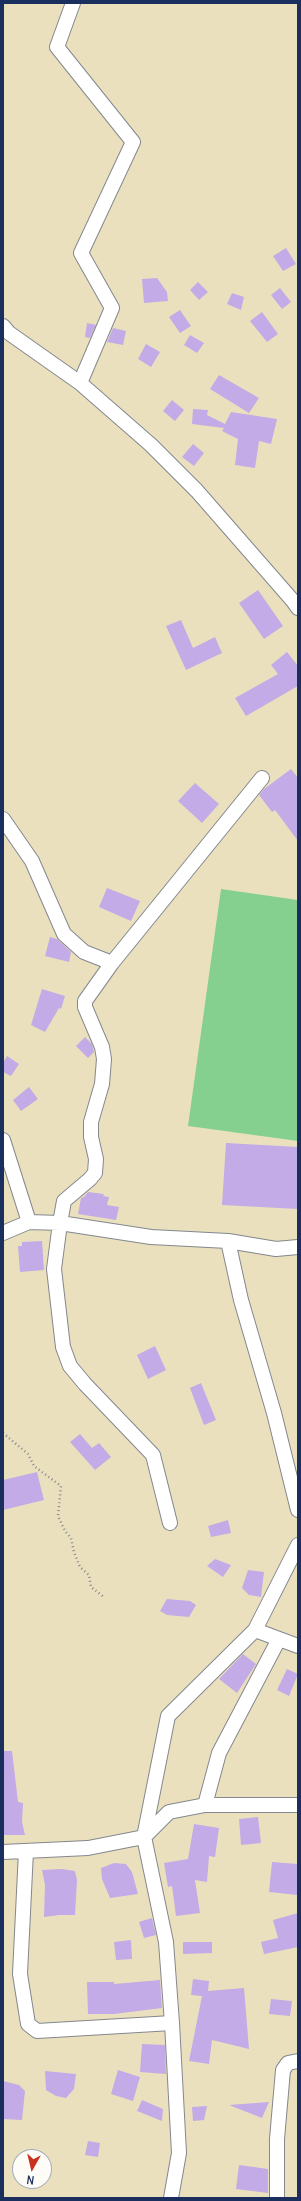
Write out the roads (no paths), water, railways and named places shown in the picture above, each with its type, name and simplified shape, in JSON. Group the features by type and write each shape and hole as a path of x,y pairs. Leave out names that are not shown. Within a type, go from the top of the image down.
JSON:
{"street":[{"path":"73,3 57,47 133,142 81,253 112,308 80,383"},
{"path":"3,326 9,333 80,383 151,445 197,491 298,608"},
{"path":"170,1523 153,1455 85,1384 70,1366 63,1347 54,1269 60,1223 64,1201 90,1180 95,1173 96,1159 90,1137 91,1122 102,1084 104,1059 102,1047 85,1007 85,1000 112,963 262,778"},
{"path":"3,819 32,861 64,934 84,952 112,963"},
{"path":"3,1140 29,1222"},
{"path":"3,1233 29,1222 60,1223 151,1237 228,1240 276,1249 298,1246"},
{"path":"228,1240 241,1300 274,1413 298,1510"},
{"path":"171,2198 179,2153 166,1942 144,1837 168,1716 256,1630 298,1545"},
{"path":"256,1630 298,1646"},
{"path":"205,1804 219,1753 279,1639"},
{"path":"3,1852 88,1848 144,1837 169,1812 205,1804 298,1804"},
{"path":"26,1851 20,1974 25,2016 28,2024 37,2031 172,2023"},
{"path":"277,2198 277,2139 283,2070 288,2063 298,2061"}]}
